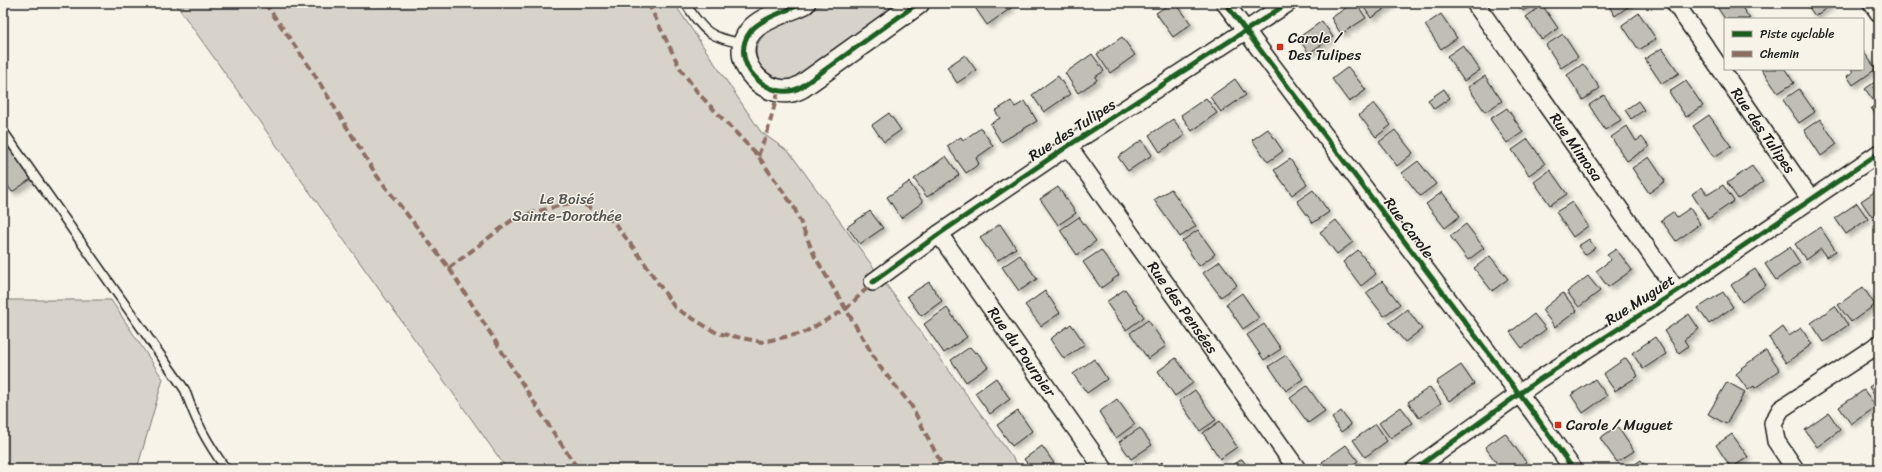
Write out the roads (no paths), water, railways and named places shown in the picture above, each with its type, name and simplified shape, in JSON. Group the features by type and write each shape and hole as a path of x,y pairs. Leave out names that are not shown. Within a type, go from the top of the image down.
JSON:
{"street":[{"path":"804,3 758,24 749,32 744,44 744,59 756,78 773,90 791,92 809,82 918,3"},
{"name":"Rue Carole","path":"1225,3 1519,394 1573,469"},
{"name":"Rue des Tulipes","path":"874,282 939,234 1068,146 1246,32 1288,3"},
{"name":"Rue Mimosa","path":"1475,3 1677,291"},
{"name":"Rue des Tulipes","path":"1675,3 1811,200"},
{"path":"1872,3 1879,13"},
{"name":"Rue des Pensées","path":"1068,146 1297,469"},
{"name":"Rue Muguet","path":"1415,469 1519,394 1677,291 1879,153"},
{"name":"Rue du Pourpier","path":"939,234 1104,469"},
{"path":"1795,469 1776,441 1773,423 1781,409 1879,344"}],"lane":[{"path":"685,3 708,33 718,38 744,44"},
{"path":"3,131 185,390 194,416 208,443 226,469"}],"place":[{"name":"Carole / Des Tulipes","path":"1280,47"},
{"name":"Carole / Muguet","path":"1558,425"}],"park label":[{"name":"Le Boisé Sainte-Dorothée","path":"567,208"}]}
